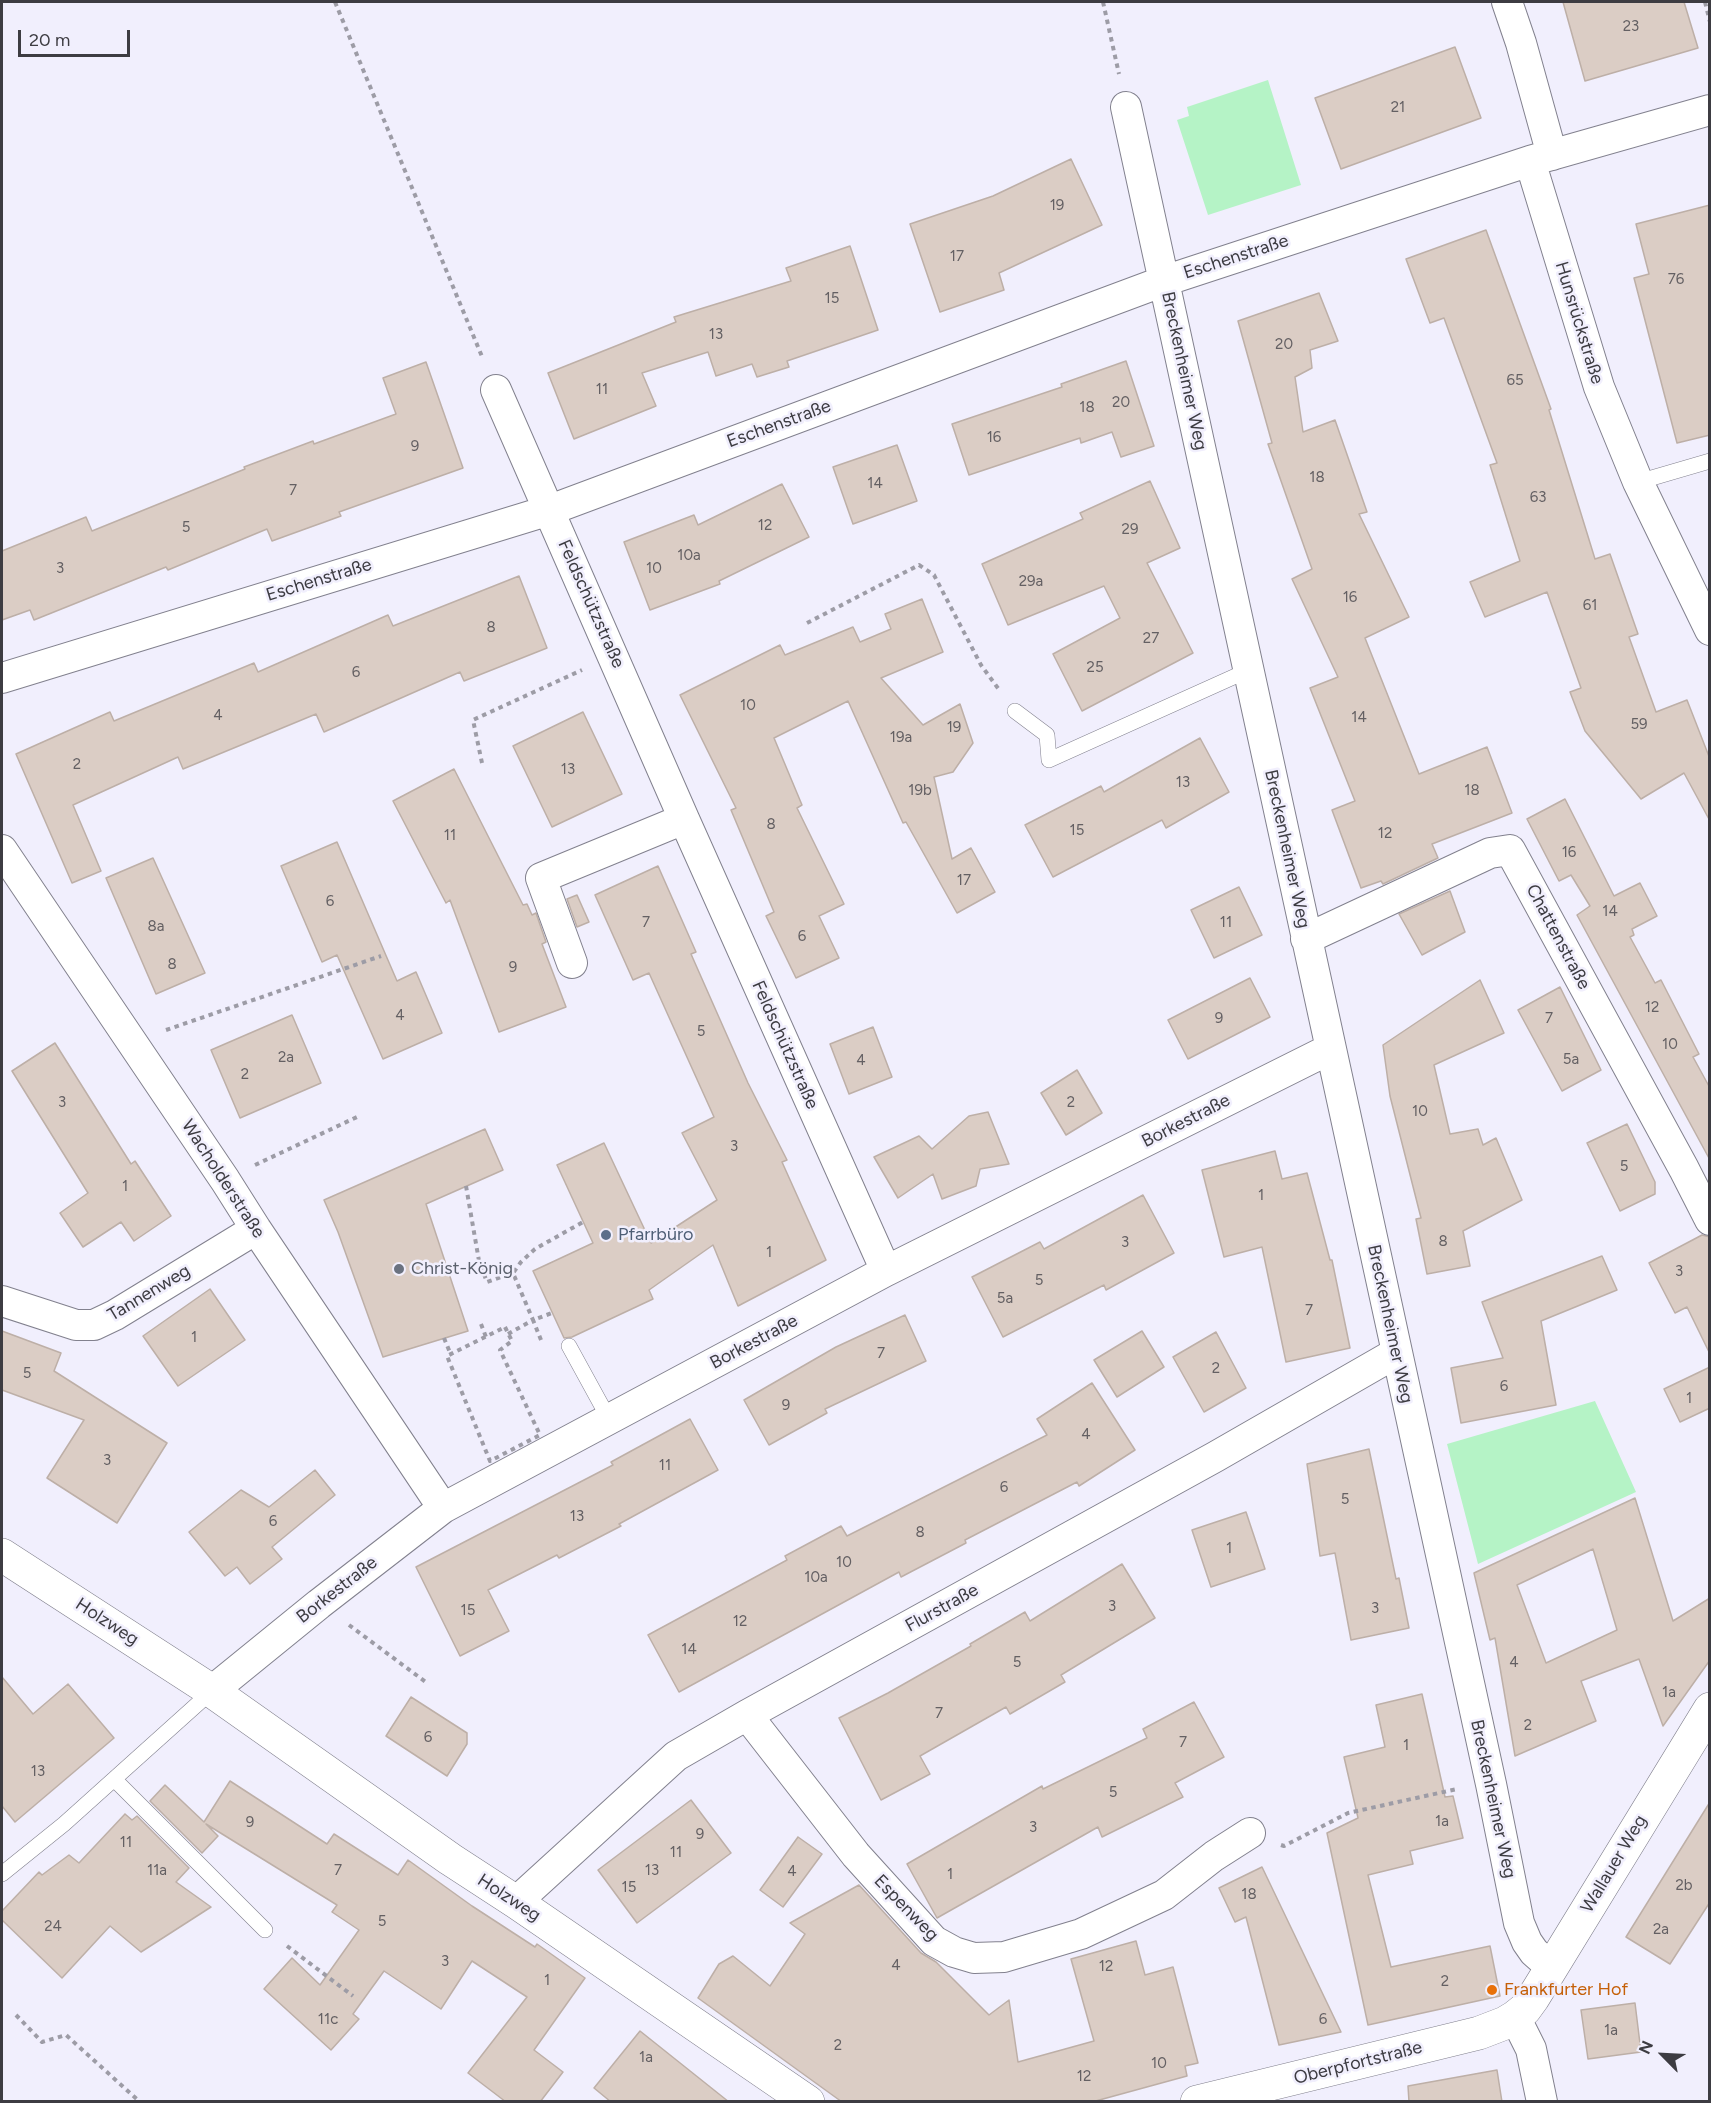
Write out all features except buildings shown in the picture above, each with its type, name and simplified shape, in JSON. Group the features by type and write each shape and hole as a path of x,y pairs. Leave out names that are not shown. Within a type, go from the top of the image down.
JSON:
{"main road":[{"name":"Holzweg","path":"2,1555 212,1691 450,1859 808,2102"},
{"name":"Wallauer Weg","path":"1515,2017 1525,2009 1710,1709"},
{"name":"Oberpfortstraße","path":"1197,2102 1479,2033 1515,2017"}],"street":[{"path":"1507,2 1521,43 1541,158"},
{"name":"Breckenheimer Weg","path":"1126,107 1519,1923 1534,1952 1551,1967"},
{"name":"Eschenstraße","path":"2,678 550,510 1164,281 1541,158 1710,110"},
{"name":"Hunsrückstraße","path":"1541,158 1599,387 1638,482 1710,630"},
{"name":"Feldschützstraße","path":"496,390 886,1271"},
{"path":"572,963 541,878 684,819"},
{"name":"Wacholderstraße","path":"2,850 225,1179 443,1508"},
{"name":"Chattenstraße","path":"1306,939 1490,853 1510,850 1710,1220"},
{"name":"Borkestraße","path":"212,1691 443,1508 886,1271 1330,1049"},
{"name":"Tannenweg","path":"2,1301 76,1325 94,1325 115,1315 256,1229"},
{"name":"Flurstraße","path":"516,1902 676,1756 1215,1457 1396,1353"},
{"name":"Espenweg","path":"747,1715 856,1855 934,1941 954,1952 974,1958 1004,1957 1081,1934 1164,1895 1214,1856 1250,1833"},
{"path":"1515,2017 1531,2049 1542,2102"}],"lane":[{"path":"1638,482 1710,461"},
{"path":"1015,711 1047,735 1049,760 1249,670"},
{"path":"569,1346 609,1419"},
{"path":"2,1874 64,1824 212,1691"},
{"path":"114,1779 265,1930"}],"path":[{"path":"335,2 496,390"},
{"path":"1103,2 1126,107"},
{"path":"1705,2 1710,22"},
{"path":"807,623 919,565 934,574 981,665 1015,711"},
{"path":"482,763 473,720 613,656"},
{"path":"131,1042 381,956"},
{"path":"225,1179 357,1117"},
{"path":"466,1186 478,1261 487,1282 513,1273 535,1249 583,1222"},
{"path":"513,1273 545,1349"},
{"path":"508,1334 533,1320 552,1313"},
{"path":"481,1324 486,1337"},
{"path":"505,1327 512,1341 500,1350 540,1435 490,1461 447,1356 486,1337 505,1327"},
{"path":"444,1338 451,1355"},
{"path":"319,1604 427,1683"},
{"path":"1250,1833 1284,1846 1348,1813 1466,1787"},
{"path":"265,1930 353,1996"},
{"path":"16,2015 42,2042 66,2034 140,2102"}],"green space":[{"path":"1268,80 1301,185 1208,215 1177,120 1189,116 1187,107"},
{"path":"1595,1401 1636,1492 1478,1564 1447,1444"}],"place":[{"name":"Pfarrbüro","path":"606,1235"},
{"name":"Christ-König","path":"399,1269"},
{"name":"Frankfurter Hof","path":"1492,1990"}]}
